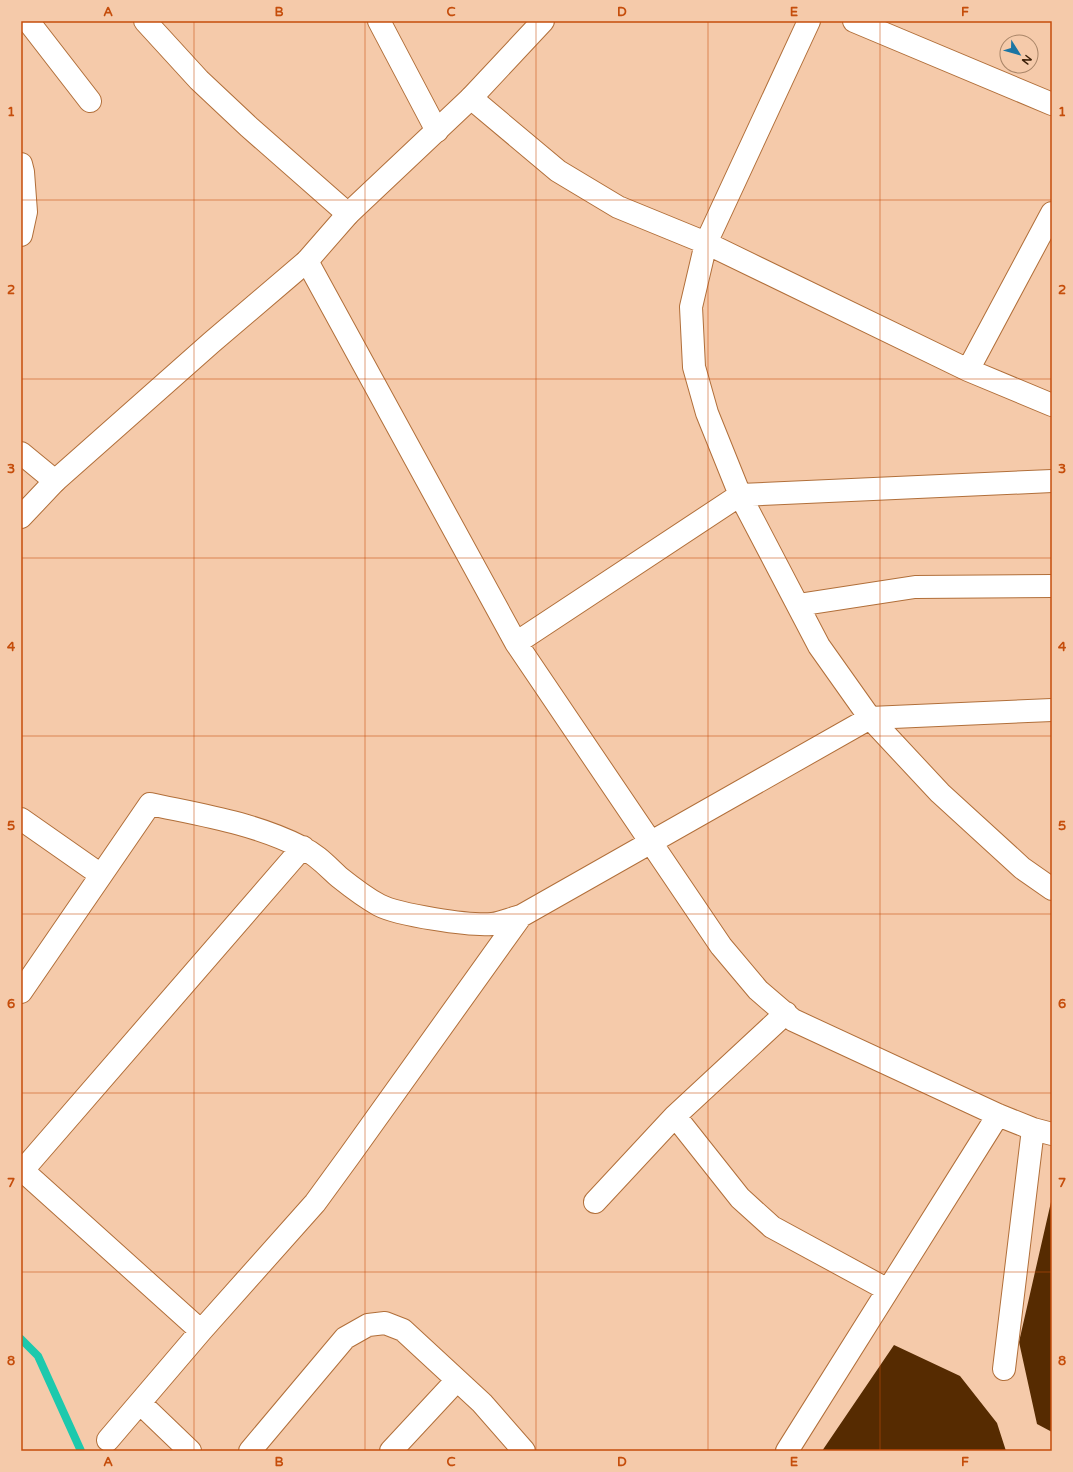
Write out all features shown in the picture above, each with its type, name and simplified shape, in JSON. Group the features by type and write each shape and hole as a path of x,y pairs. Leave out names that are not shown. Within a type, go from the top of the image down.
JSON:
{"street":[{"path":"28,21 90,101"},
{"path":"145,21 199,80 249,127 348,214"},
{"path":"379,21 437,131"},
{"path":"21,517 55,481 212,342 307,261 348,214 471,98 543,21"},
{"path":"809,21 706,243 691,307 694,366 708,413 740,495 819,646 870,718 940,793 1022,868 1052,889"},
{"path":"854,21 1052,104"},
{"path":"471,98 558,171 618,207 706,243 968,370 1052,405"},
{"path":"21,164 26,212 21,235"},
{"path":"968,370 1052,213"},
{"path":"307,261 516,642 721,946 758,990 793,1020 998,1115 1043,1132 1004,1369"},
{"path":"21,453 55,481"},
{"path":"516,642 740,495 1052,481"},
{"path":"798,605 915,587 1052,586"},
{"path":"21,992 150,804 255,828 303,848 318,857 340,877 379,905 401,912 457,922 492,924 521,916 870,718 1052,710"},
{"path":"23,827 101,875"},
{"path":"201,1330 22,1169 303,848"},
{"path":"108,1440 201,1330 315,1202 350,1156 521,916"},
{"path":"595,1202 676,1116 786,1013"},
{"path":"787,1451 998,1115"},
{"path":"676,1116 740,1198 772,1227 888,1290"},
{"path":"250,1451 345,1338 368,1325 385,1323 403,1330 482,1403 524,1451"},
{"path":"391,1451 457,1380"},
{"path":"140,1403 190,1451"}],"building":[{"path":"1051,1202 1052,1432 1037,1424 1019,1342"},
{"path":"894,1345 960,1376 997,1423 1006,1451 822,1451"}],"waterway":[{"path":"21,1339 38,1356 81,1451"}]}
